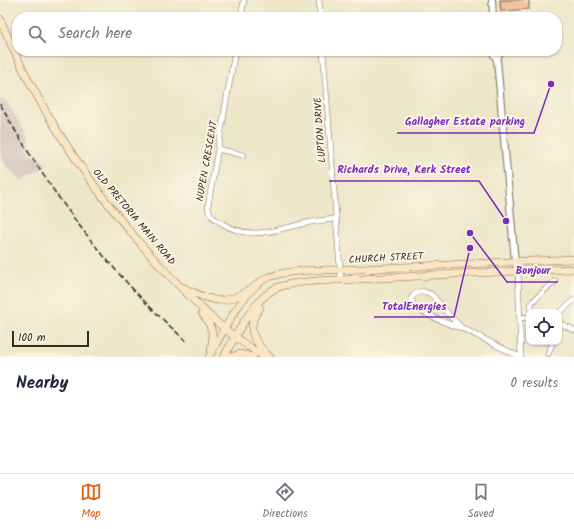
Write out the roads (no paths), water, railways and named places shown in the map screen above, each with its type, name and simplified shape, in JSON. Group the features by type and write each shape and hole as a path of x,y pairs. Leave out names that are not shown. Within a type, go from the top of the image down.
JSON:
{"main road":[{"name":"OLD PRETORIA MAIN ROAD","path":"0,19 12,47"},
{"name":"OLD PRETORIA MAIN ROAD","path":"16,56 36,95 73,157 120,220 178,286 225,329 264,357"},
{"name":"CHURCH STREET","path":"209,357 243,301 258,284 270,276 280,273 294,271 574,259"},
{"name":"CHURCH STREET","path":"224,357 249,315 263,297 281,286 341,280 574,269"},
{"path":"178,286 207,299 218,301 228,300 238,296 258,284"},
{"path":"178,286 202,314 212,329 213,340 209,357"},
{"path":"270,357 259,345 253,335 252,324 258,310 281,286"},
{"path":"230,357 240,354 253,357"}],"street":[{"path":"242,12 244,0"},
{"path":"319,0 320,12"},
{"path":"492,0 493,12"},
{"name":"NUPEN CRESCENT","path":"234,56 208,210 212,217 229,228 242,233 282,230 303,223 335,219"},
{"name":"LUPTON DRIVE","path":"323,56 341,280"},
{"path":"495,56 497,60"},
{"path":"462,328 431,294 422,291 414,294 412,302 420,311 462,328 521,357 518,271 515,262 497,60 498,56"},
{"path":"218,149 243,155"},
{"path":"532,309 532,302 555,281"},
{"path":"562,310 574,300"},
{"path":"520,318 526,317"},
{"path":"562,326 574,330"},
{"path":"548,354 552,345"}],"railway":[{"path":"0,104 15,131 49,183 85,233 146,303 186,341"}],"place":[{"name":"Gallagher Estate parking","path":"551,84"},
{"name":"Richards Drive, Kerk Street","path":"506,221"},
{"name":"Bonjour","path":"470,233"},
{"name":"TotalEnergies","path":"470,248"}]}
